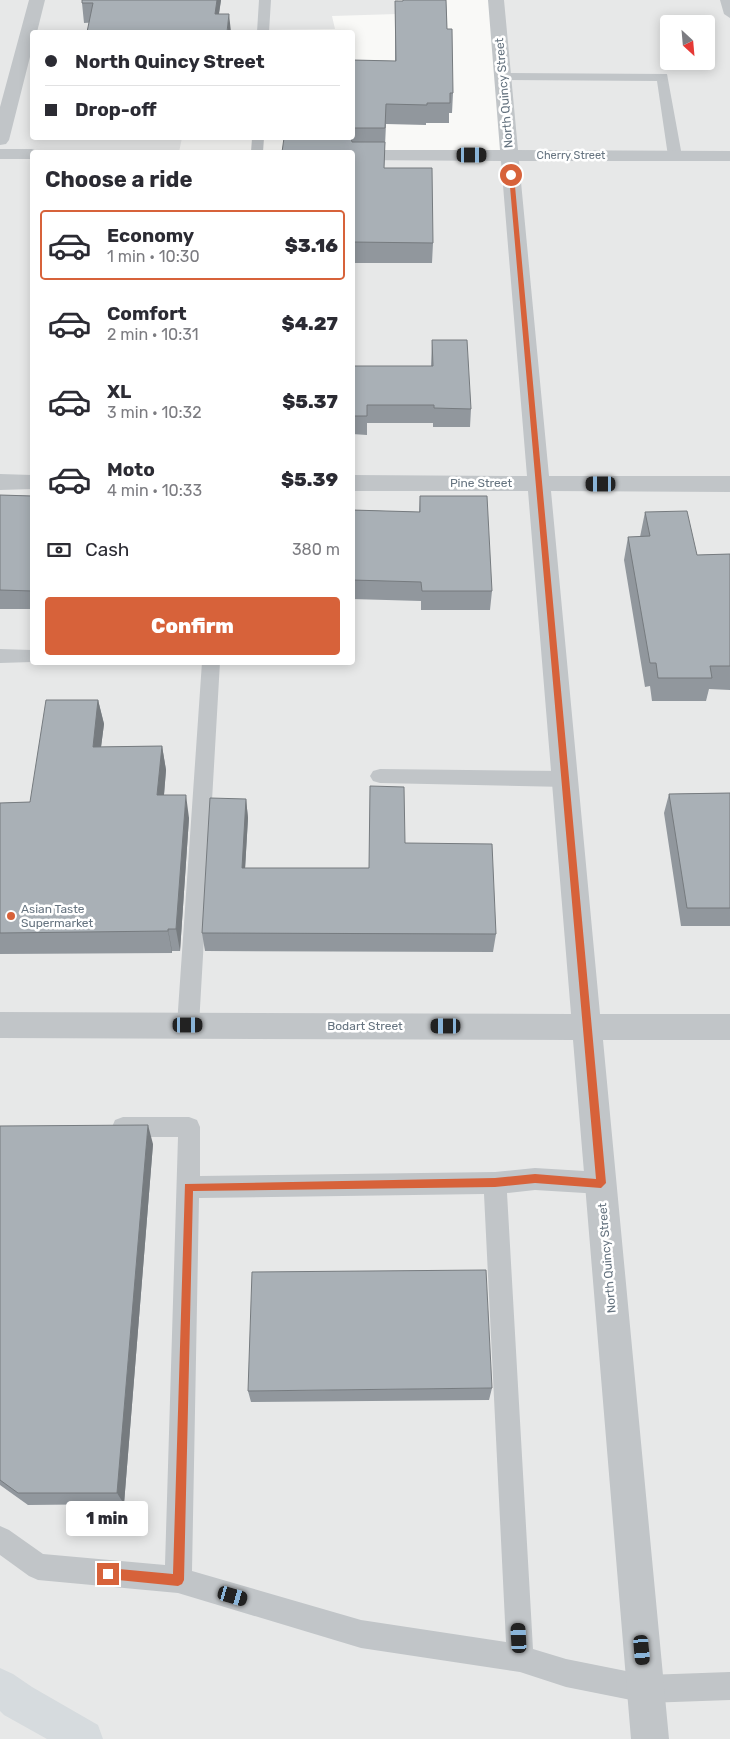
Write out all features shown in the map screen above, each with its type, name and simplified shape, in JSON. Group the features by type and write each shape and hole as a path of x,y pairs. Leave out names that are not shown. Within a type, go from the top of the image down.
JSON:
{"main road":[{"path":"0,1687 18,1701 84,1739"}],"street":[{"path":"0,140 37,0"},
{"name":"North Quincy Street","path":"496,0 650,1739"},
{"path":"0,154 30,154"},
{"name":"Cherry Street","path":"355,155 730,156"},
{"path":"0,482 30,482"},
{"name":"Pine Street","path":"355,483 730,484"},
{"name":"Bodart Street","path":"0,1025 730,1027"}],"lane":[{"path":"263,30 265,0"},
{"path":"726,0 730,14"},
{"path":"503,77 662,77 675,156"},
{"path":"0,656 30,656"},
{"path":"188,1025 211,665"},
{"path":"380,776 566,779"},
{"path":"99,1128 189,1127 178,1580"},
{"path":"188,1187 495,1183 535,1179 601,1183"},
{"path":"495,1183 520,1658"},
{"path":"0,1539 38,1567 178,1580 361,1634 520,1658 566,1673 646,1689 730,1686"}],"shaded area":[{"path":"0,0 398,0 397,14 332,16 335,29 30,30 30,140 182,140 179,150 30,150 30,665 355,665 355,155 509,155 496,0 730,0 730,1739 0,1739"}],"building":[{"path":"82,0 217,0 215,14 229,14 227,30 87,30 93,3 82,3"},
{"path":"446,0 447,29 452,29 453,93 450,93 450,103 427,103 427,105 386,104 385,128 355,128 355,60 396,61 395,1"},
{"path":"284,140 385,142 384,168 432,168 433,243 355,242 355,150 282,150"},
{"path":"432,340 467,340 471,409 434,408 434,405 367,405 367,416 355,416 355,366 433,366"},
{"path":"0,495 30,496 30,591 0,590"},
{"path":"420,496 487,496 492,591 422,591 421,582 355,580 355,510 420,512"},
{"path":"687,511 697,555 730,554 730,666 710,666 712,678 658,678 656,663 650,663 628,537 650,536 645,512"},
{"path":"46,700 98,700 93,747 162,746 157,795 186,795 176,929 168,929 168,931 0,933 0,803 30,802"},
{"path":"370,786 404,787 405,843 492,844 496,934 202,933 210,798 246,799 242,868 369,868"},
{"path":"730,793 730,908 687,908 669,794"},
{"path":"148,1125 117,1493 18,1493 0,1480 0,1126"},
{"path":"486,1270 492,1388 248,1391 252,1272"}],"place":[{"name":"Asian Taste Supermarket","path":"11,916"}],"route":[{"path":"108,1574 178,1580 188,1187 495,1183 535,1179 601,1183 511,175"}]}
